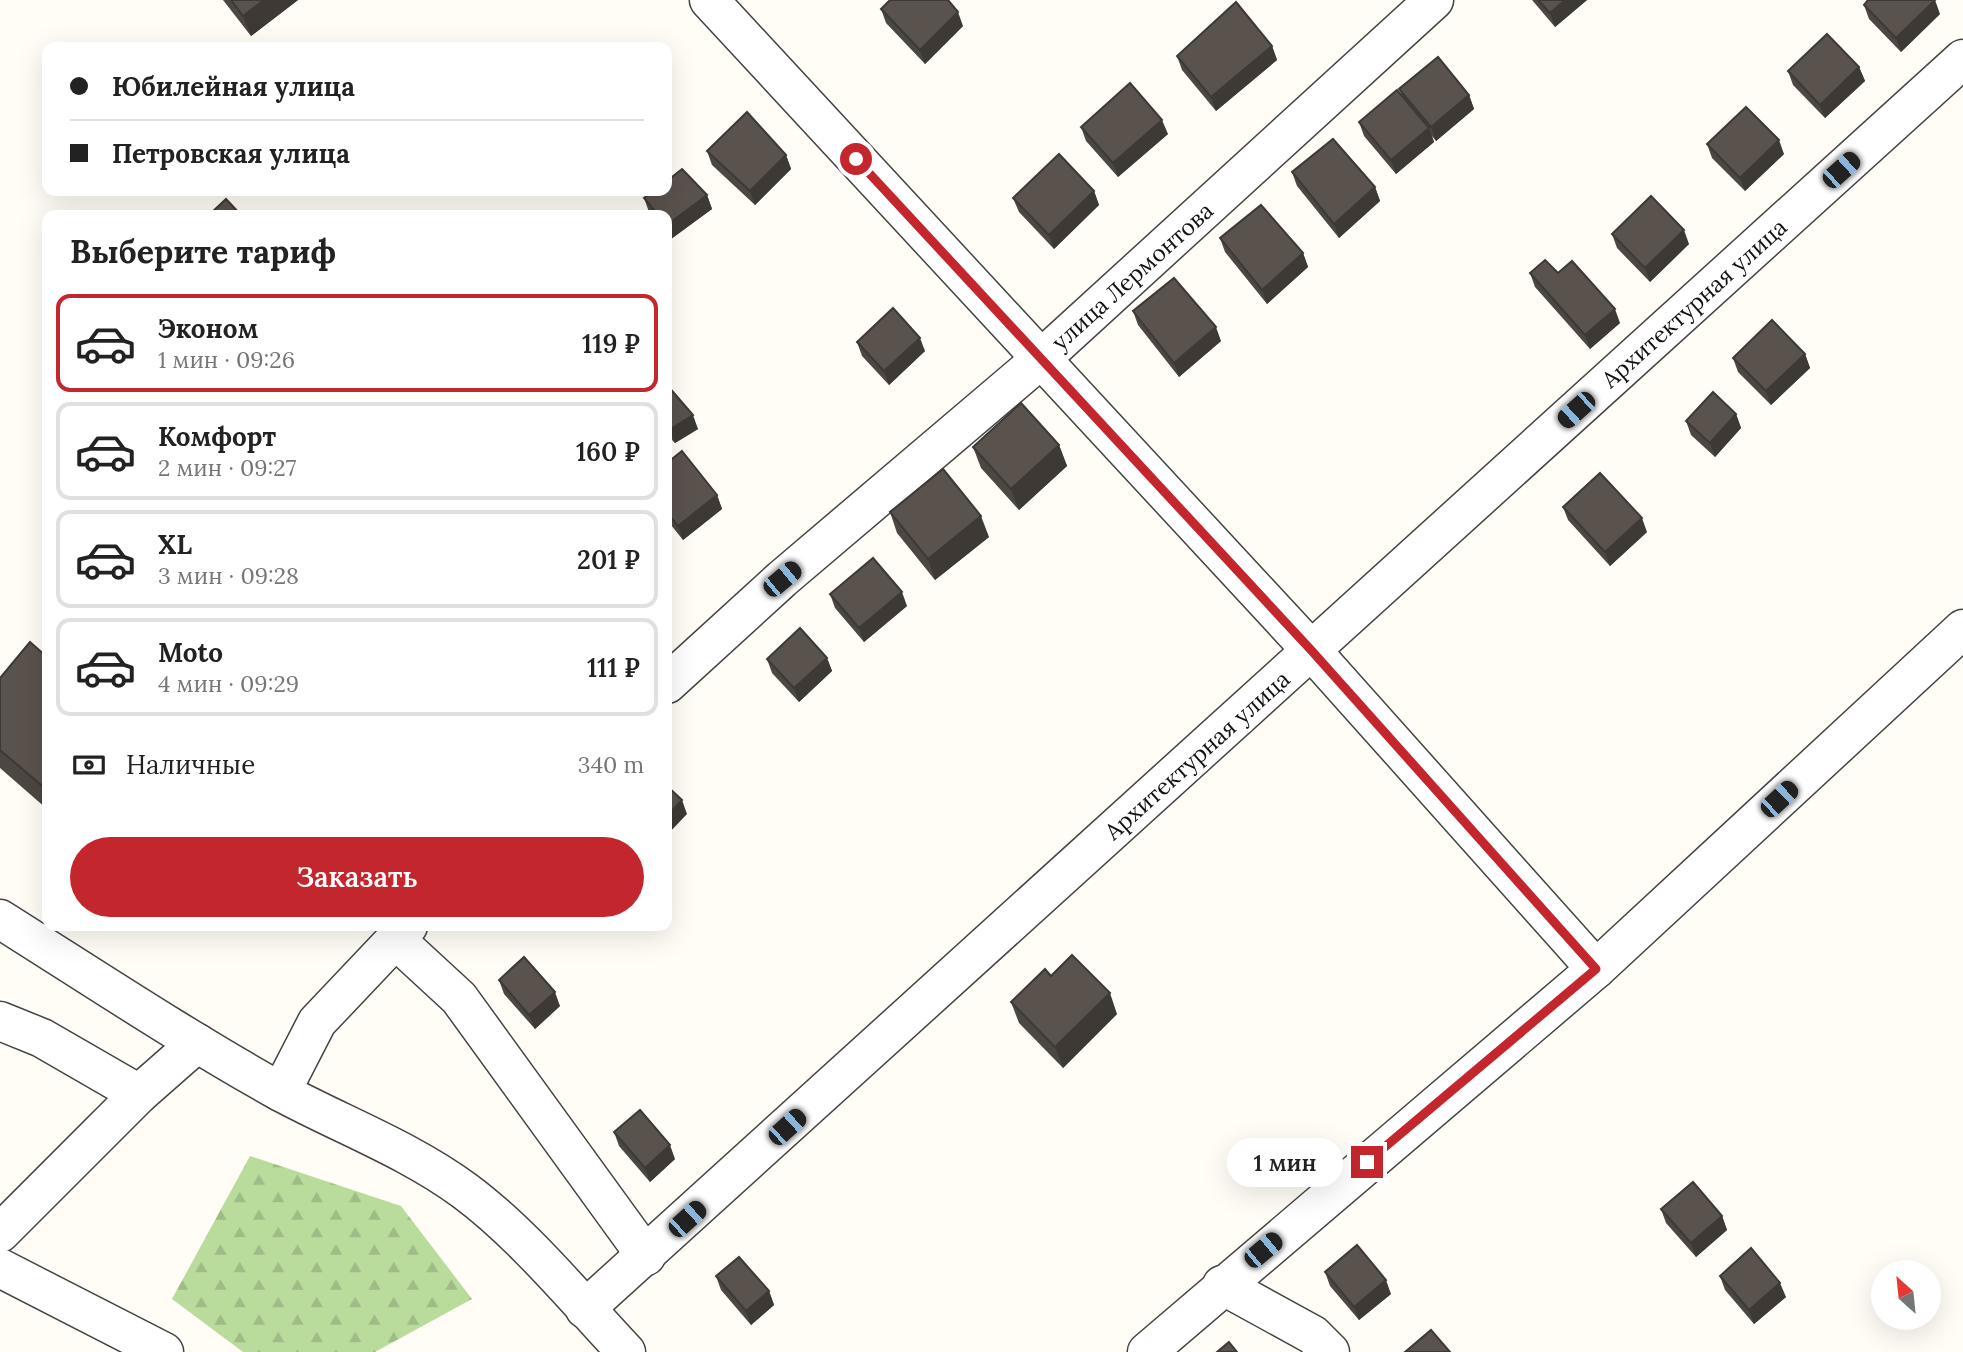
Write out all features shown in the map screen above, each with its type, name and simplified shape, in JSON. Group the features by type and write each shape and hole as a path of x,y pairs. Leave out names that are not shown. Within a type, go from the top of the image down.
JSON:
{"street":[{"path":"709,0 1311,650 1596,969"},
{"name":"улица Лермонтова","path":"672,679 782,579 1041,359 1434,0"},
{"name":"Архитектурная улица","path":"585,1309 1963,59"},
{"path":"1147,1352 1222,1285 1596,969 1963,629"},
{"path":"0,919 197,1043 281,1092 413,1156 467,1193 540,1260 626,1352"},
{"path":"281,1092 317,1022 402,932 459,998 646,1256"},
{"path":"0,1021 42,1038 139,1094"},
{"path":"0,1233 139,1094 197,1043"},
{"path":"0,1268 164,1352"},
{"path":"1222,1285 1312,1335 1329,1352"}],"green space":[{"path":"250,1156 401,1206 472,1299 375,1352 243,1352 172,1299"}],"building":[{"path":"231,0 264,0 243,16"},
{"path":"890,0 948,0 958,12 920,50 881,9"},
{"path":"1538,0 1565,0 1550,13"},
{"path":"1868,0 1935,0 1896,38 1864,5"},
{"path":"1236,2 1272,46 1211,97 1177,56"},
{"path":"1827,34 1859,67 1820,105 1788,71"},
{"path":"1438,57 1469,95 1431,127 1399,89"},
{"path":"1130,83 1162,120 1113,163 1081,127"},
{"path":"1397,90 1429,128 1391,160 1359,122"},
{"path":"1746,107 1779,140 1740,178 1707,144"},
{"path":"747,112 786,155 750,191 707,151"},
{"path":"1333,139 1375,187 1334,224 1292,172"},
{"path":"1059,154 1094,191 1049,235 1013,198"},
{"path":"682,169 707,195 672,221 672,210 654,210 644,198 672,196 672,177"},
{"path":"1651,196 1684,230 1645,268 1612,234"},
{"path":"226,199 236,210 214,210"},
{"path":"1261,205 1303,253 1262,290 1220,238"},
{"path":"1545,260 1558,273 1572,261 1615,309 1585,335 1530,273"},
{"path":"1174,278 1216,327 1174,363 1133,311"},
{"path":"893,308 920,338 884,371 857,342"},
{"path":"1772,320 1805,354 1766,391 1733,358"},
{"path":"672,391 693,415 672,428"},
{"path":"1713,392 1736,414 1710,443 1686,421"},
{"path":"1021,403 1059,445 1011,489 973,447"},
{"path":"682,451 717,495 678,526 672,518 672,459"},
{"path":"943,469 981,516 928,559 890,512"},
{"path":"1600,473 1642,518 1605,552 1563,507"},
{"path":"873,558 902,592 859,628 830,594"},
{"path":"800,628 827,658 794,688 767,659"},
{"path":"30,642 42,653 42,786 0,750 0,678"},
{"path":"672,791 682,800 672,811"},
{"path":"1072,955 1110,993 1055,1047 1011,1002 1045,969 1051,976"},
{"path":"524,957 555,992 529,1015 499,980"},
{"path":"640,1110 670,1145 645,1168 614,1132"},
{"path":"1693,1182 1722,1216 1691,1243 1661,1209"},
{"path":"1357,1245 1386,1280 1354,1307 1325,1272"},
{"path":"1751,1248 1780,1283 1749,1310 1720,1276"},
{"path":"739,1257 769,1291 746,1311 716,1276"},
{"path":"1431,1330 1450,1352 1405,1352"},
{"path":"1229,1342 1237,1352 1217,1352"}],"route":[{"path":"856,159 1311,650 1596,969 1367,1162"}]}
